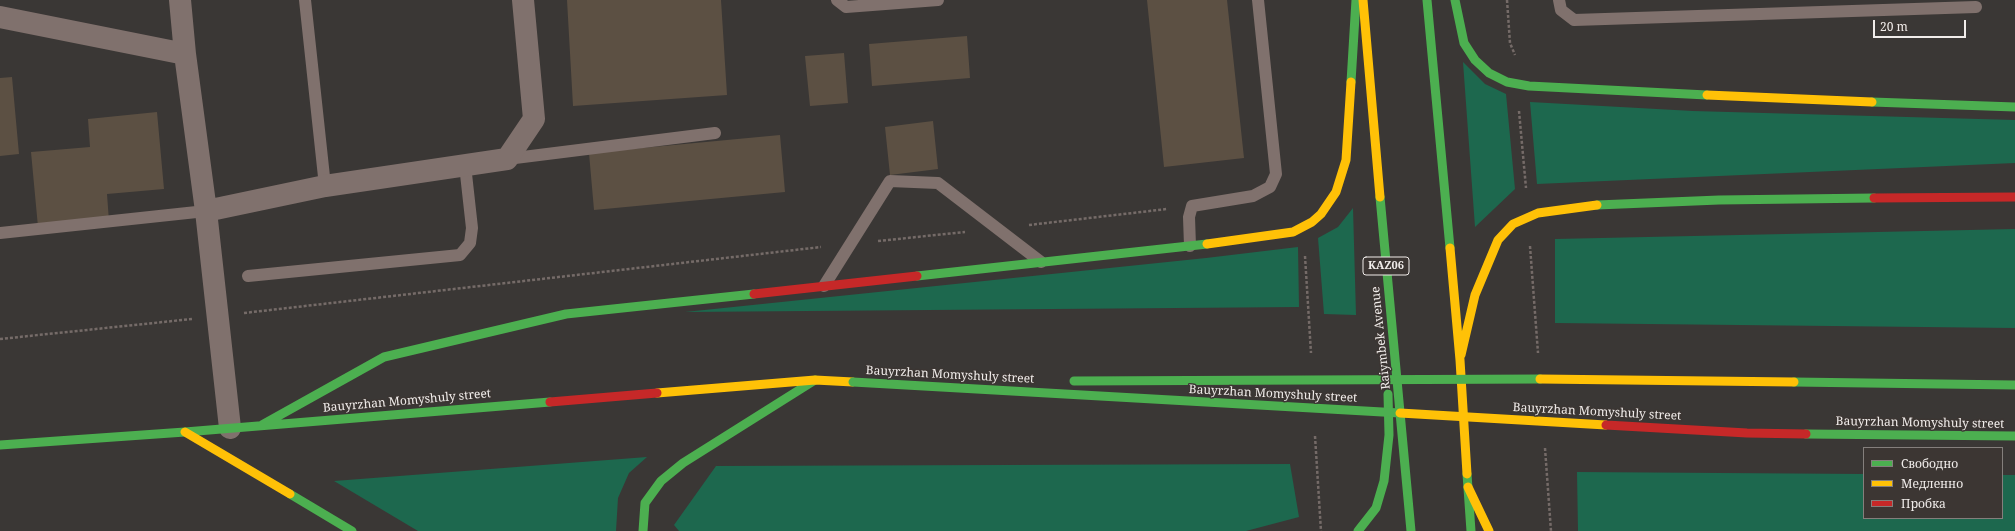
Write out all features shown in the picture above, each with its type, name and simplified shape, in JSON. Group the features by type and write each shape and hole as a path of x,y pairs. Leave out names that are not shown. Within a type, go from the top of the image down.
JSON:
{"main road":[{"path":"262,425 384,357 566,314 1190,246 1292,232 1312,222 1329,203 1342,177 1346,160 1356,0"},
{"name":"Raiymbek Avenue","path":"1364,0 1386,267 1412,531"},
{"path":"1427,0 1460,360 1471,531"},
{"path":"1455,0 1464,43 1475,60 1489,73 1508,82 1529,86 1716,96 2015,107"},
{"path":"1460,360 1475,295 1498,240 1513,224 1538,213 1595,205 1719,200 2015,197"},
{"path":"1358,531 1376,508 1384,481 1388,434 1386,267"},
{"name":"Bauyrzhan Momyshuly street","path":"1068,381 1521,379 2015,385"},
{"path":"643,531 645,504 661,481 683,463 816,380"},
{"name":"Bauyrzhan Momyshuly street","path":"0,445 185,432 816,380 1748,433 2015,436"},
{"name":"Bauyrzhan Momyshuly street","path":"853,382 1004,381"},
{"path":"185,432 352,531"},
{"path":"1467,484 1489,531"}],"street":[{"path":"180,0 185,54 206,211 216,316 230,428"},
{"path":"206,211 325,186 508,159 534,119 523,0"},
{"path":"0,16 185,54"}],"lane":[{"path":"305,0 325,186"},
{"path":"837,0 846,7 938,0"},
{"path":"1190,246 1189,217 1192,206 1253,196 1270,187 1276,174 1258,0"},
{"path":"1559,0 1561,10 1574,20 1976,7"},
{"path":"508,159 715,133"},
{"path":"248,276 460,255 470,243 472,228 465,165"},
{"path":"824,286 890,181 938,182 1041,262"},
{"path":"0,233 206,211"}],"path":[{"path":"1519,106 1526,192"},
{"path":"0,339 1192,206"}],"green space":[{"path":"1463,62 1485,84 1506,94 1515,189 1475,227"},
{"path":"1530,102 1693,111 2015,120 2015,163 1537,184"},
{"path":"1353,208 1356,315 1324,314 1318,238 1338,227"},
{"path":"2015,229 2015,328 1555,323 1555,239"},
{"path":"1298,247 1299,307 685,312 1206,258"},
{"path":"647,457 629,473 618,498 616,531 418,531 334,481"},
{"path":"1290,464 1299,517 1246,531 679,531 674,525 716,466"},
{"path":"1577,472 1863,474 1863,519 2003,519 2003,475 2015,475 2015,531 1578,531"}],"building":[{"path":"567,0 721,0 727,95 573,106"},
{"path":"1147,0 1227,0 1244,158 1164,167"},
{"path":"967,36 970,78 872,86 869,44"},
{"path":"844,53 848,103 810,106 805,56"},
{"path":"12,77 19,154 0,156 0,78"},
{"path":"157,112 164,189 107,194 109,221 38,227 31,152 90,147 88,119"},
{"path":"933,121 938,169 890,175 885,127"},
{"path":"780,135 785,192 594,210 589,153"}],"traffic: fast":[{"path":"1351,82 1356,0"},
{"path":"1427,0 1450,248"},
{"path":"1455,0 1464,43 1475,60 1489,73 1507,82 1529,86 1707,95"},
{"path":"1872,102 2015,107"},
{"path":"1380,197 1411,531"},
{"path":"1597,205 1719,200 1874,198"},
{"path":"917,276 1207,244"},
{"path":"262,425 384,357 566,314 754,294"},
{"path":"1074,381 1540,379"},
{"path":"643,531 645,503 661,481 683,463 815,380"},
{"path":"853,382 1400,413"},
{"path":"1794,382 2015,385"},
{"path":"1358,531 1376,508 1384,481 1389,435 1388,394"},
{"path":"0,445 185,432 550,402"},
{"path":"1806,434 2015,436"},
{"path":"1467,474 1471,531"},
{"path":"290,494 352,531"}],"traffic: slow":[{"path":"1363,0 1380,197"},
{"path":"1207,244 1293,232 1312,222 1321,214 1336,192 1346,160 1351,82"},
{"path":"1707,95 1872,102"},
{"path":"1461,355 1475,295 1498,240 1513,224 1538,213 1597,205"},
{"path":"1450,248 1460,360 1467,474"},
{"path":"1540,379 1794,382"},
{"path":"657,393 815,380 853,382"},
{"path":"1400,413 1606,425"},
{"path":"185,432 290,494"},
{"path":"1468,487 1489,531"}],"traffic: jam":[{"path":"1874,198 2015,197"},
{"path":"754,294 917,276"},
{"path":"550,402 657,393"},
{"path":"1606,425 1747,433 1806,434"}]}
